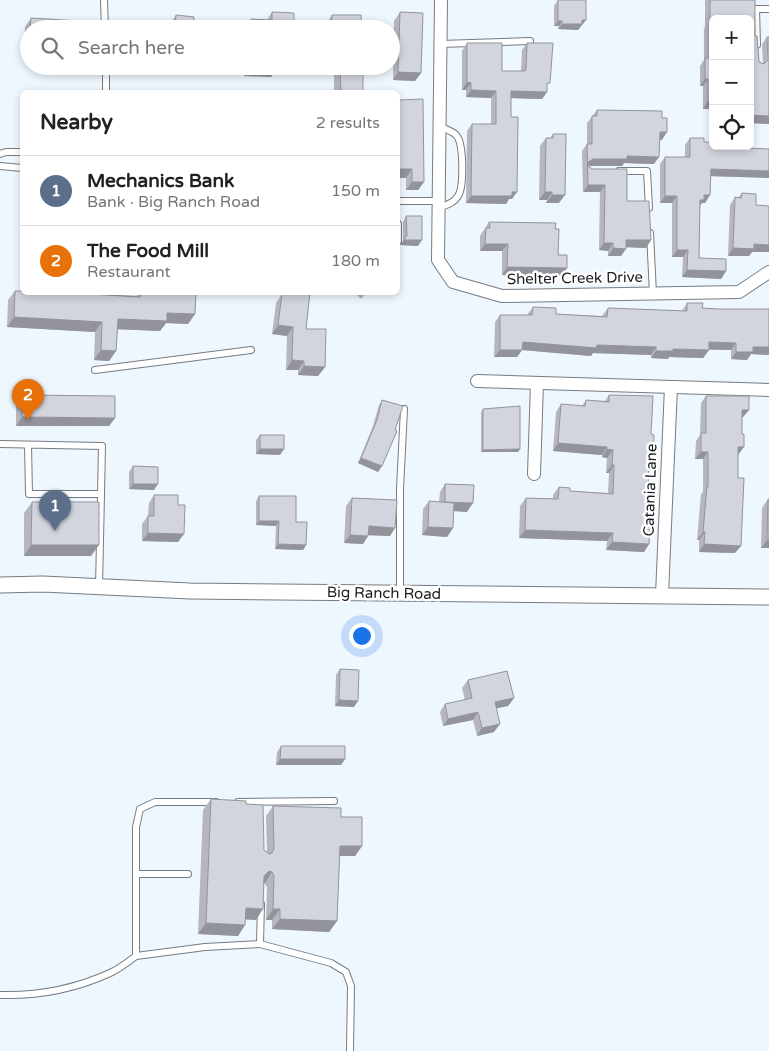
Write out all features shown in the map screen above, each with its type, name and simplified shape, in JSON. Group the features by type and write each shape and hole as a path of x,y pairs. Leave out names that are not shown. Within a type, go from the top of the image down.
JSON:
{"street":[{"name":"Shelter Creek Drive","path":"441,0 438,260 453,282 502,296 739,292 769,272"},
{"path":"477,381 769,390"},
{"path":"534,474 537,383"},
{"name":"Catania Lane","path":"662,595 671,387"},
{"name":"Big Ranch Road","path":"0,585 43,584 190,591 662,595 769,598"}],"lane":[{"path":"104,0 105,20"},
{"path":"758,57 756,9 769,9"},
{"path":"440,44 530,42"},
{"path":"106,75 106,90"},
{"path":"400,201 438,205 453,202 459,195 462,145 458,136 439,126"},
{"path":"0,154 20,152"},
{"path":"0,166 20,168"},
{"path":"608,171 647,171 650,218"},
{"path":"650,228 653,294"},
{"path":"95,370 251,350"},
{"path":"400,593 400,489 404,410"},
{"path":"0,444 102,446 99,587"},
{"path":"28,445 29,494 101,494"},
{"path":"232,802 334,801"},
{"path":"136,956 136,827 140,809 155,802 222,802"},
{"path":"260,802 261,812"},
{"path":"136,874 188,874"},
{"path":"260,944 261,897"},
{"path":"0,995 27,995 66,989 110,973 136,956 260,944 331,963 346,972 350,986 350,1051"}],"building":[{"path":"558,0 586,0 586,20 582,20 582,24 562,24 562,21 558,21"},
{"path":"710,0 755,0 755,36 757,36 759,62 764,64 768,60 767,37 769,37 769,116 754,115 754,15 710,15"},
{"path":"272,12 294,13 294,20 272,20"},
{"path":"400,12 423,13 421,73 400,72"},
{"path":"176,15 194,17 194,20 176,20"},
{"path":"332,15 361,15 361,20 332,20"},
{"path":"31,18 63,20 31,20"},
{"path":"467,43 502,43 502,71 525,71 527,43 553,43 550,83 547,83 547,92 511,91 511,117 518,117 517,192 512,192 512,196 471,196 472,124 496,124 496,91 471,90 471,83 467,82"},
{"path":"705,58 709,58 709,101 708,79 705,79"},
{"path":"340,75 363,75 363,90 341,90"},
{"path":"423,99 424,182 412,182 412,169 400,169 400,100"},
{"path":"597,110 662,111 662,118 667,118 667,132 660,132 659,157 627,156 627,159 593,159 588,162 589,167 593,169 627,169 627,201 649,201 651,240 626,240 626,249 613,248 613,243 604,243 605,185 588,185 587,144 592,144 592,116 597,116"},
{"path":"553,134 566,134 565,195 552,195 552,192 545,192 546,138 553,138"},
{"path":"690,138 704,138 704,142 709,142 709,150 769,149 769,171 711,169 710,195 704,195 704,200 700,200 699,258 726,259 726,271 687,270 688,250 677,250 677,196 665,196 665,157 690,157"},
{"path":"742,193 756,194 756,205 769,206 769,245 754,244 754,249 733,248 735,197 741,198"},
{"path":"406,216 422,216 422,240 404,240 407,235"},
{"path":"489,222 556,223 555,229 559,229 558,255 567,255 567,268 507,267 508,244 485,244 486,228 490,228"},
{"path":"15,291 20,291 20,295 140,297 140,295 196,295 195,314 167,313 167,321 118,319 116,351 101,350 102,322 14,317"},
{"path":"282,295 310,295 306,329 326,329 325,367 304,366 304,361 292,360 293,327 278,325"},
{"path":"687,303 703,303 702,308 769,309 769,347 753,347 753,352 736,352 736,343 709,342 709,350 673,349 673,351 656,351 656,347 597,345 596,348 523,342 522,350 500,350 500,315 532,315 533,307 556,308 556,314 607,317 608,308 687,311"},
{"path":"22,395 115,396 115,418 22,417"},
{"path":"609,395 653,396 651,434 654,435 653,456 649,456 648,491 656,491 655,509 651,509 649,544 612,542 613,533 525,530 526,498 558,499 559,487 570,488 570,491 613,494 613,450 607,449 607,447 558,443 561,404 585,406 586,400 609,402"},
{"path":"706,396 749,396 749,410 742,410 744,447 738,447 738,478 744,478 741,546 704,544 705,532 703,532 708,487 708,452 701,452 701,433 706,433"},
{"path":"382,400 403,406 395,430 397,431 382,466 361,458 377,420"},
{"path":"520,406 520,449 483,450 483,409"},
{"path":"260,435 284,435 284,449 260,449"},
{"path":"133,466 158,467 158,484 133,484"},
{"path":"445,484 474,485 473,503 445,502"},
{"path":"154,495 178,495 178,505 185,505 184,534 148,533 148,516 154,516"},
{"path":"259,496 296,496 296,522 307,522 306,545 278,544 279,521 259,521"},
{"path":"352,498 397,500 395,528 369,526 368,536 350,535"},
{"path":"768,499 769,540 767,540"},
{"path":"429,501 454,503 453,528 428,527"},
{"path":"32,502 99,502 99,545 31,545"},
{"path":"340,669 359,670 358,701 339,700"},
{"path":"507,671 514,698 495,702 500,724 482,728 478,712 448,719 445,704 472,698 468,680"},
{"path":"281,746 345,746 345,759 280,759"},
{"path":"211,799 246,801 246,804 263,805 264,850 269,854 274,849 273,806 341,808 341,817 362,817 362,846 340,846 337,921 280,919 280,909 273,909 274,876 269,871 264,876 263,909 246,908 245,925 206,923"}],"place":[{"name":"The Food Mill","path":"28,420"},
{"name":"Mechanics Bank","path":"55,531"}]}
